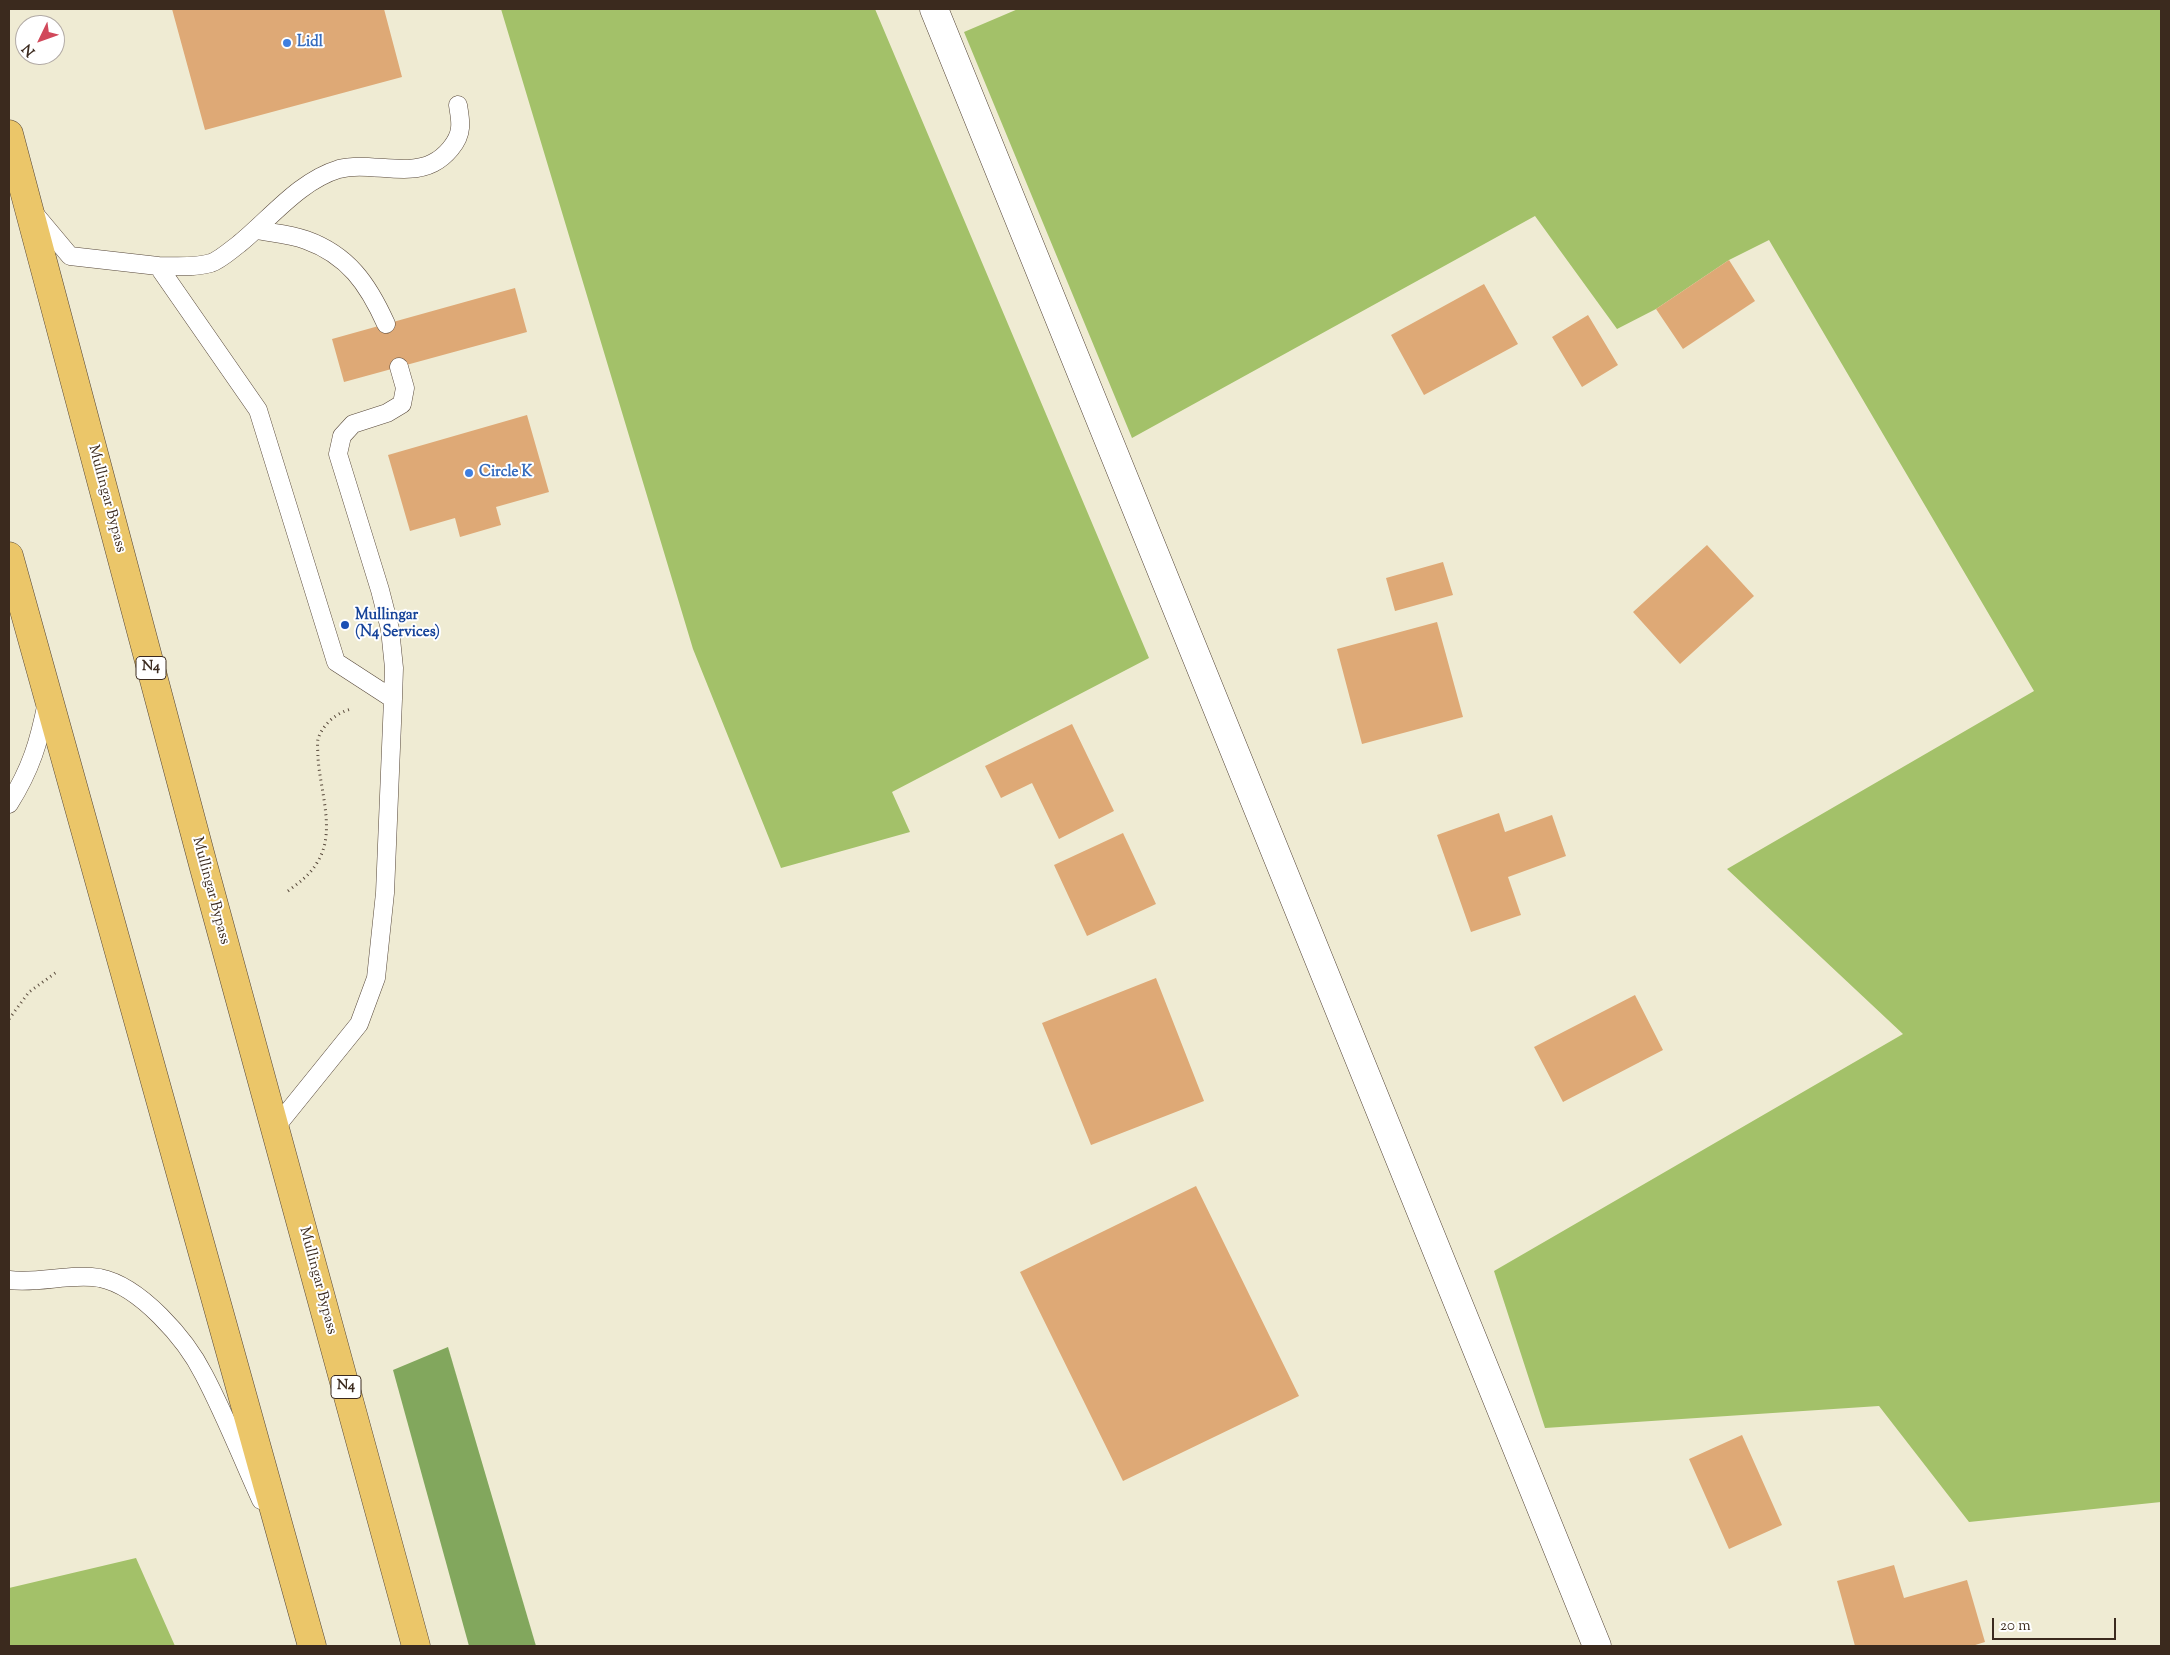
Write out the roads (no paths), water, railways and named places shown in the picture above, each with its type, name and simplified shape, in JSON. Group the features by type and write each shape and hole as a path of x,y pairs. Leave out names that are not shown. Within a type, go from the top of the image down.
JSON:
{"highway":[{"name":"Mullingar Bypass","path":"9,134 201,859 416,1646"},
{"path":"9,556 312,1646"}],"street":[{"path":"934,9 1597,1646"}],"lane":[{"path":"29,206 70,256 158,266 212,263 256,230 289,199 314,182 339,169 368,167 407,169 432,164 450,150 460,129 458,105"},
{"path":"256,230 304,239 326,249 353,269 373,295 386,324"},
{"path":"158,266 258,410 336,662 393,699"},
{"path":"275,1128 359,1024 376,978 385,893 394,668 390,629 380,590 338,454 342,436 354,424 387,413 402,404 405,388 399,367"},
{"path":"9,804 24,780 39,741 48,694"},
{"path":"9,1280 63,1277 101,1278 134,1292 159,1314 204,1373 289,1562"}],"place":[{"name":"Lidl","path":"287,43"},
{"name":"Circle K","path":"469,473"},
{"name":"Mullingar (N4 Services)","path":"345,625"}]}
